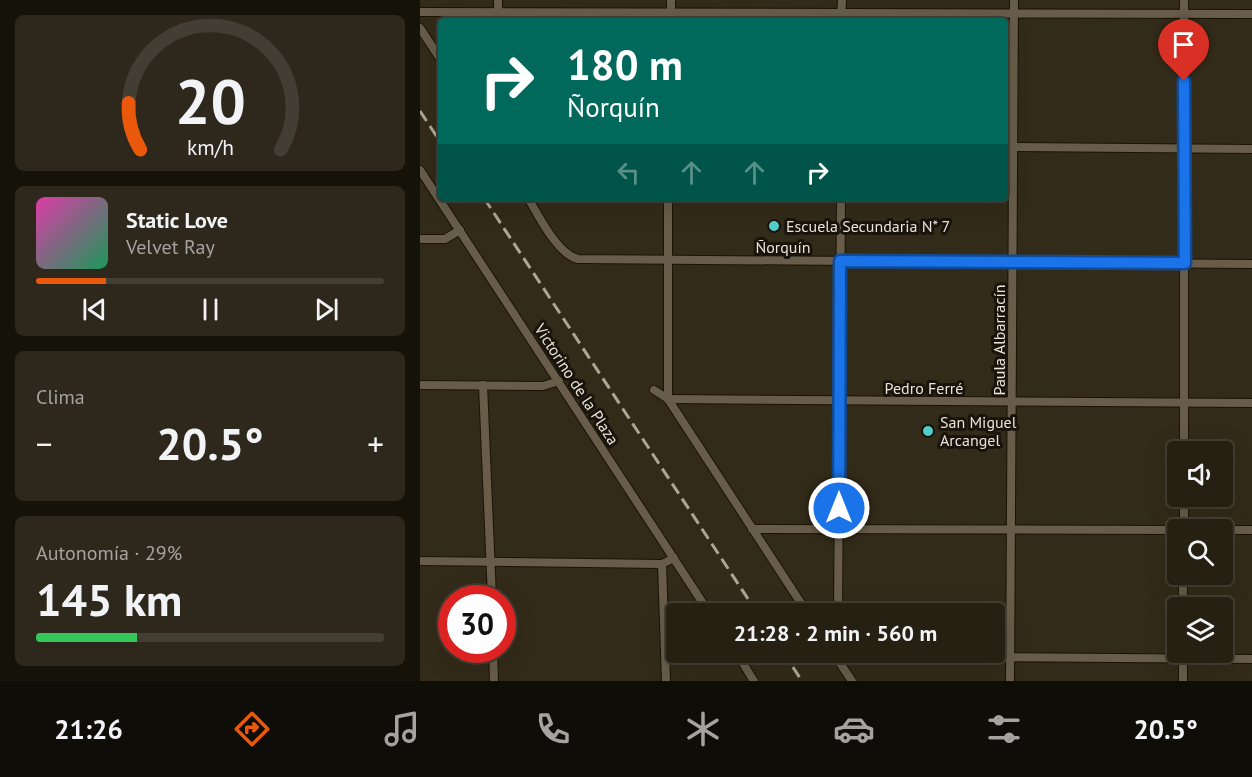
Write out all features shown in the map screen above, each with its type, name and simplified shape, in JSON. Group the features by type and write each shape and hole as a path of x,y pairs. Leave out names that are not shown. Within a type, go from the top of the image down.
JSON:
{"street":[{"path":"498,0 498,18"},
{"path":"671,0 671,18"},
{"path":"842,0 842,18"},
{"name":"Paula Albarracín","path":"1010,681 1012,262 1009,147 1014,0"},
{"path":"1184,0 1184,441"},
{"path":"420,12 498,10 1252,14"},
{"path":"420,28 438,55"},
{"path":"1009,147 1252,149"},
{"name":"Victorino de la Plaza","path":"420,170 438,197"},
{"name":"Victorino de la Plaza","path":"441,201 703,603"},
{"name":"Ñorquín","path":"530,201 566,255 578,259 1252,264"},
{"path":"668,201 668,399"},
{"path":"838,603 841,201"},
{"path":"420,239 445,238 460,230"},
{"path":"420,385 543,386 559,381"},
{"path":"483,385 491,585"},
{"path":"654,390 668,399 801,603"},
{"name":"Pedro Ferré","path":"668,399 1252,403"},
{"path":"753,529 1167,530"},
{"path":"1233,530 1252,530"},
{"path":"420,561 662,564 674,558"},
{"path":"662,564 666,681"},
{"path":"1005,657 1167,656"},
{"path":"1233,658 1252,659"},
{"path":"493,663 494,681"},
{"path":"743,663 754,681"},
{"path":"840,663 852,681"},
{"path":"1183,663 1183,681"}],"railway":[{"path":"420,111 438,138"},
{"path":"486,201 751,603"},
{"path":"790,663 802,681"}],"place":[{"name":"Escuela Secundaria N* 7","path":"774,226"},
{"name":"San Miguel Arcangel","path":"928,431"}],"route":[{"path":"839,508 840,261 1185,263 1184,81"}]}
